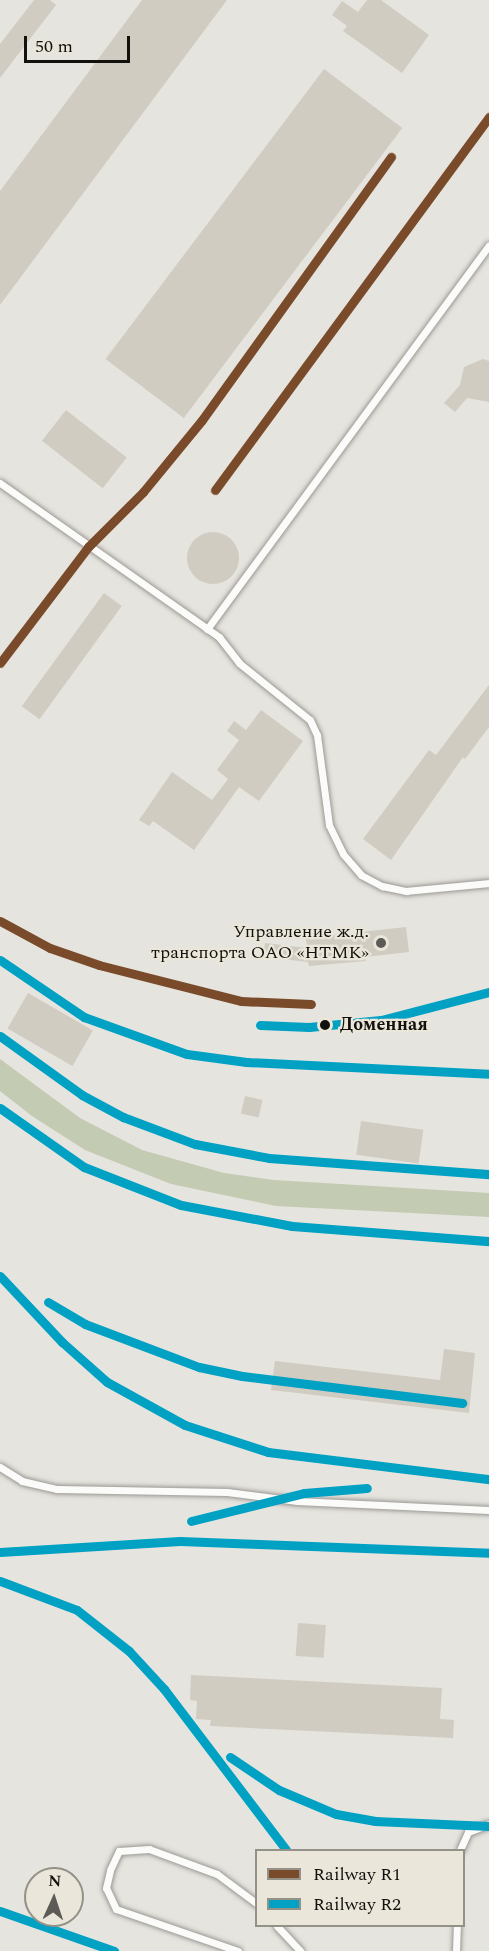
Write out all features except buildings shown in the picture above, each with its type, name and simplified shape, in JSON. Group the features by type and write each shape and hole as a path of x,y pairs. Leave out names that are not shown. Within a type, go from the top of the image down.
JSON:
{"lane":[{"path":"207,629 489,245"},
{"path":"0,483 207,629 229,648 238,663 294,703 310,720 317,735 329,825 353,867 372,882 393,890 431,891 489,883"},
{"path":"0,1467 22,1481 57,1489 226,1492 297,1501 489,1510"},
{"path":"461,1849 468,1832 489,1824"},
{"path":"238,1951 116,1909 106,1888 110,1870 118,1851 148,1849 217,1874 255,1902"},
{"path":"278,1927 300,1951"},
{"path":"456,1951 457,1927"}],"green space":[{"path":"0,1059 80,1118 142,1150 224,1173 274,1180 489,1193 489,1217 276,1206 171,1184 85,1150 32,1116 0,1091"}],"rail line":[{"name":"R1","path":"215,490 489,117"},
{"name":"R1","path":"0,663 88,547 143,492 202,420 391,157"},
{"name":"R1","path":"0,921 50,948 99,965 241,1001 311,1004"},
{"name":"R2","path":"0,960 84,1017 187,1054 246,1062 489,1074"},
{"name":"R2","path":"260,1025 309,1027 381,1020 489,992"},
{"name":"R2","path":"0,1036 82,1095 123,1117 195,1144 269,1158 489,1174"},
{"name":"R2","path":"0,1108 84,1167 181,1205 292,1226 489,1241"},
{"name":"R2","path":"0,1276 62,1342 107,1382 185,1425 268,1452 489,1479"},
{"name":"R2","path":"48,1302 85,1324 199,1367 242,1376 462,1403"},
{"name":"R2","path":"191,1521 304,1493 367,1488"},
{"name":"R2","path":"0,1552 180,1541 489,1553"},
{"name":"R2","path":"0,1581 77,1610 129,1651 164,1689 285,1849"},
{"name":"R2","path":"230,1757 279,1790 336,1814 375,1821 489,1826"},
{"name":"R2","path":"0,1911 114,1951"}],"place":[{"name":"Управление ж.д. транспорта ОАО «НТМК»","path":"381,943"},
{"name":"Доменная","path":"325,1025"}]}
